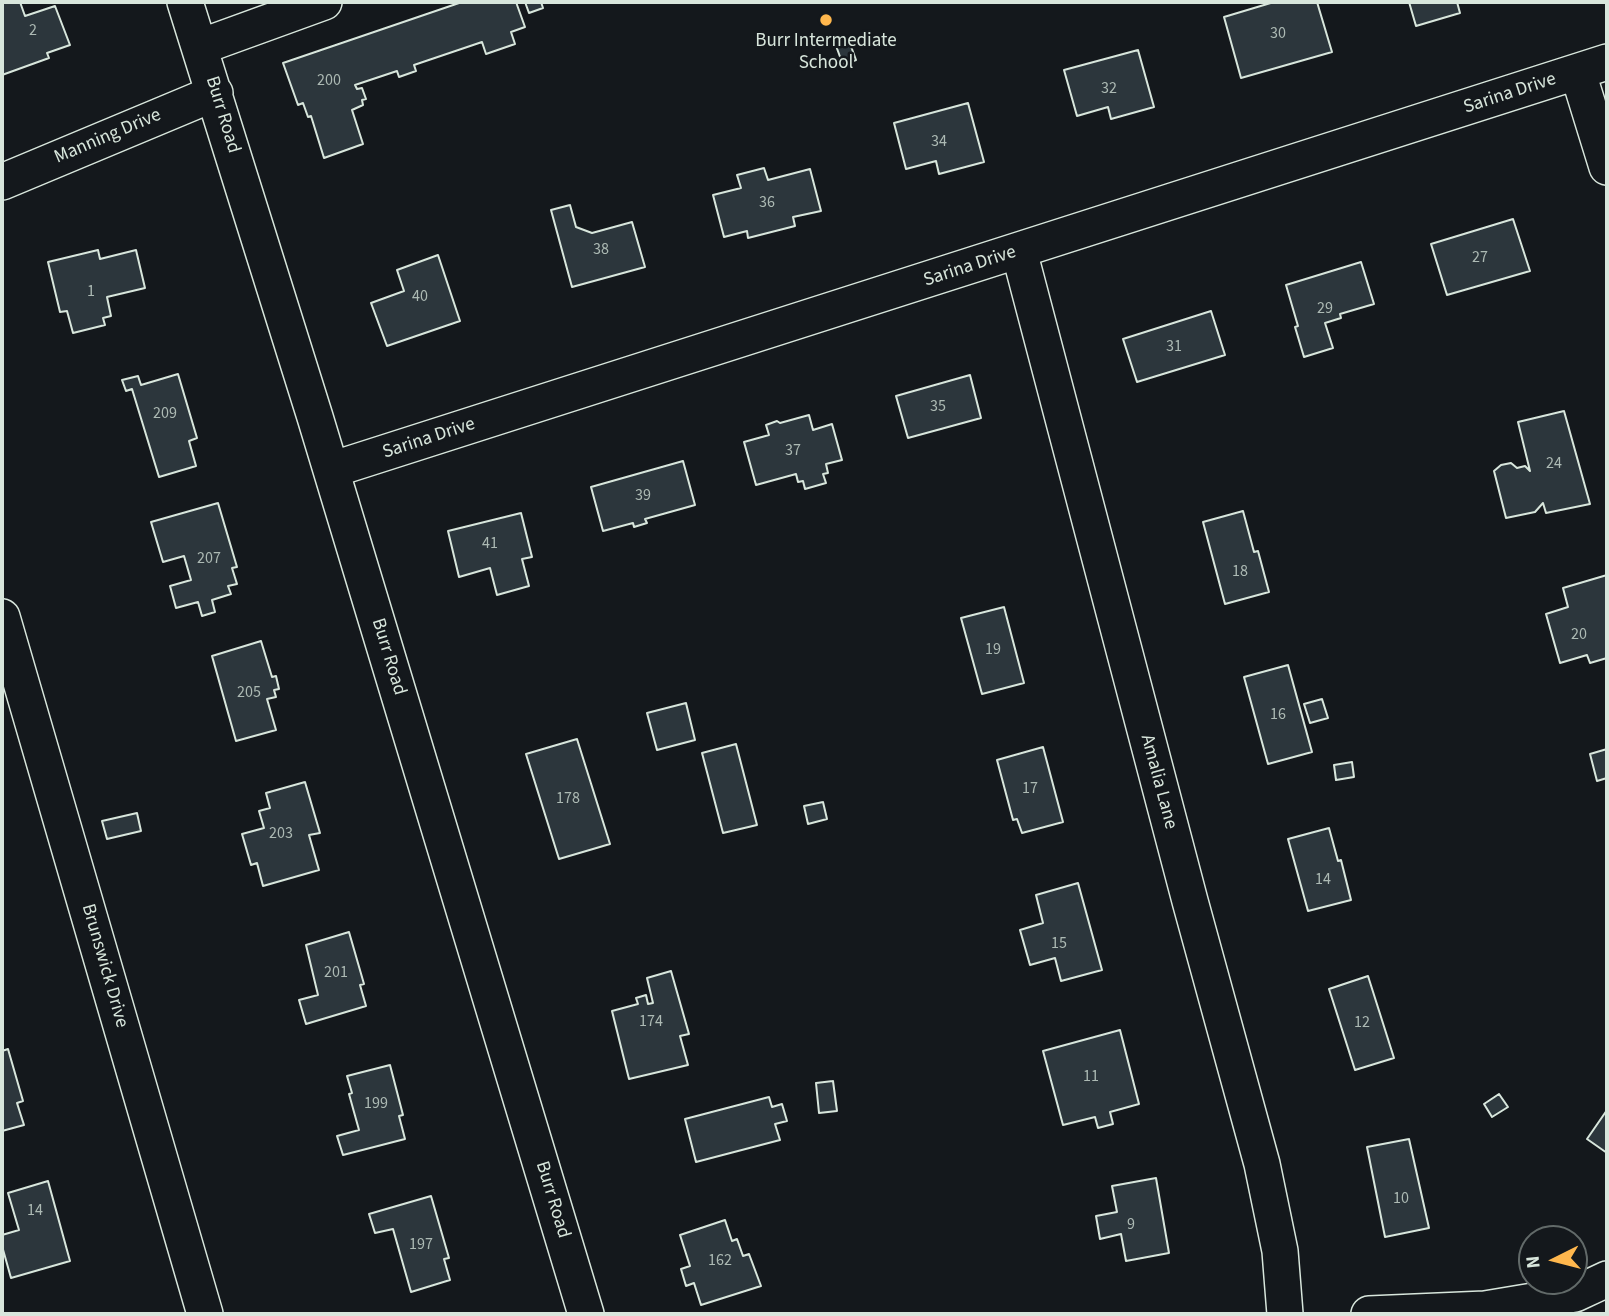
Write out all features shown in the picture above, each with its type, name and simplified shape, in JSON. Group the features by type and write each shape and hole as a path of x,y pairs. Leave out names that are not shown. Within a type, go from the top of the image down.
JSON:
{"street":[{"name":"Burr Road","path":"186,2 331,470 586,1314"},
{"path":"200,47 324,2"},
{"path":"1592,67 1607,167"},
{"name":"Sarina Drive","path":"331,470 1592,67"},
{"name":"Manning Drive","path":"2,181 215,93"},
{"name":"Amalia Lane","path":"1019,251 1125,660 1262,1164 1280,1251 1284,1314"},
{"name":"Brunswick Drive","path":"2,617 205,1314"},
{"path":"1369,1314 1485,1309 1575,1294 1607,1279"}],"building":[{"path":"2,2 20,2 25,16 55,6 70,45 47,53 49,58 2,75"},
{"path":"462,2 516,2 525,27 511,32 515,44 486,54 482,42 414,65 416,71 399,77 397,71 355,85 357,89 362,88 366,99 362,100 363,105 352,110 363,144 324,158 311,116 308,117 303,103 298,105 283,63"},
{"path":"525,2 541,2 543,8 529,13"},
{"path":"1274,2 1317,2 1332,52 1241,78 1224,17"},
{"path":"1409,2 1457,2 1460,13 1416,26"},
{"path":"848,38 856,60 843,65 835,43"},
{"path":"1138,50 1154,107 1111,119 1108,107 1077,116 1064,70"},
{"path":"968,103 984,162 939,174 936,161 906,169 894,123"},
{"path":"764,168 768,180 810,169 821,211 793,217 795,226 748,238 747,231 724,237 713,195 741,188 737,175"},
{"path":"570,205 576,227 592,233 632,222 645,267 572,287 551,210"},
{"path":"1513,219 1530,271 1447,295 1431,244"},
{"path":"98,250 100,259 136,250 145,288 107,297 111,316 103,318 105,325 73,333 67,311 60,312 48,262"},
{"path":"438,255 460,321 387,346 371,303 404,291 397,270"},
{"path":"1361,262 1374,304 1340,314 1341,318 1325,323 1333,348 1304,357 1286,285"},
{"path":"1211,311 1225,355 1137,382 1123,339"},
{"path":"178,374 197,438 189,441 196,466 159,477 132,389 126,391 122,380 138,376 141,385"},
{"path":"970,375 981,418 908,438 896,396"},
{"path":"1564,411 1590,504 1546,513 1543,503 1535,512 1506,518 1494,471 1501,465 1511,463 1517,468 1525,466 1530,471 1518,422"},
{"path":"809,415 813,430 832,424 842,460 826,464 828,473 823,474 826,483 805,489 803,481 798,482 796,474 756,485 744,442 769,435 766,425"},
{"path":"683,461 695,505 645,519 647,523 634,527 633,523 603,531 591,487"},
{"path":"218,503 237,567 232,568 237,584 228,586 231,594 212,600 215,612 202,616 198,602 176,608 170,586 191,580 184,556 163,562 151,522"},
{"path":"1243,511 1269,592 1225,604 1203,522"},
{"path":"521,513 532,557 522,559 529,586 497,595 490,568 459,577 448,531"},
{"path":"1607,575 1607,658 1590,663 1587,655 1560,663 1546,614 1568,607 1563,588"},
{"path":"1004,607 1024,683 982,694 961,618"},
{"path":"261,641 272,677 276,676 279,689 274,690 276,697 267,699 276,730 236,741 212,656"},
{"path":"1288,665 1312,752 1268,764 1244,677"},
{"path":"1322,699 1328,718 1310,723 1304,704"},
{"path":"686,703 695,740 657,750 647,713"},
{"path":"577,739 610,844 559,859 526,754"},
{"path":"736,744 757,825 723,833 702,753"},
{"path":"1043,747 1063,822 1022,833 1017,819 1013,820 997,760"},
{"path":"1607,749 1607,778 1597,781 1590,754"},
{"path":"1352,762 1354,777 1336,780 1334,765"},
{"path":"305,782 320,833 309,835 319,870 263,886 257,863 251,865 242,834 264,828 259,811 270,808 266,793"},
{"path":"823,802 827,819 808,824 804,806"},
{"path":"137,813 141,831 107,839 102,821"},
{"path":"1329,828 1338,861 1341,860 1351,900 1308,911 1288,839"},
{"path":"1078,883 1102,970 1061,981 1055,958 1030,965 1020,930 1043,923 1036,895"},
{"path":"349,932 364,984 360,985 366,1006 306,1024 299,1000 318,995 306,945"},
{"path":"671,971 689,1034 680,1036 688,1065 629,1079 612,1011 638,1004 636,998 646,995 648,1004 653,1003 647,978"},
{"path":"1368,976 1394,1058 1355,1070 1329,989"},
{"path":"1120,1030 1139,1104 1110,1112 1113,1124 1098,1128 1095,1117 1063,1125 1043,1051"},
{"path":"8,1049 23,1101 17,1103 24,1125 2,1131 2,1051"},
{"path":"390,1065 403,1115 399,1116 405,1139 343,1155 337,1136 359,1130 347,1076"},
{"path":"833,1081 837,1111 819,1113 816,1083"},
{"path":"1499,1094 1508,1107 1492,1117 1484,1104"},
{"path":"769,1097 772,1107 782,1104 787,1121 775,1124 780,1140 696,1162 685,1119"},
{"path":"1607,1110 1607,1153 1587,1139"},
{"path":"1409,1139 1429,1228 1385,1237 1367,1147"},
{"path":"1156,1178 1169,1253 1126,1261 1121,1234 1100,1239 1096,1216 1117,1212 1112,1186"},
{"path":"48,1181 70,1261 11,1278 2,1246 2,1235 19,1230 8,1193"},
{"path":"431,1196 449,1258 444,1259 450,1280 411,1292 393,1229 375,1233 369,1214"},
{"path":"725,1220 732,1241 737,1239 743,1256 749,1254 761,1286 701,1305 694,1283 686,1286 681,1269 690,1266 680,1235"}],"place":[{"name":"Burr Intermediate School","path":"826,20"}]}
